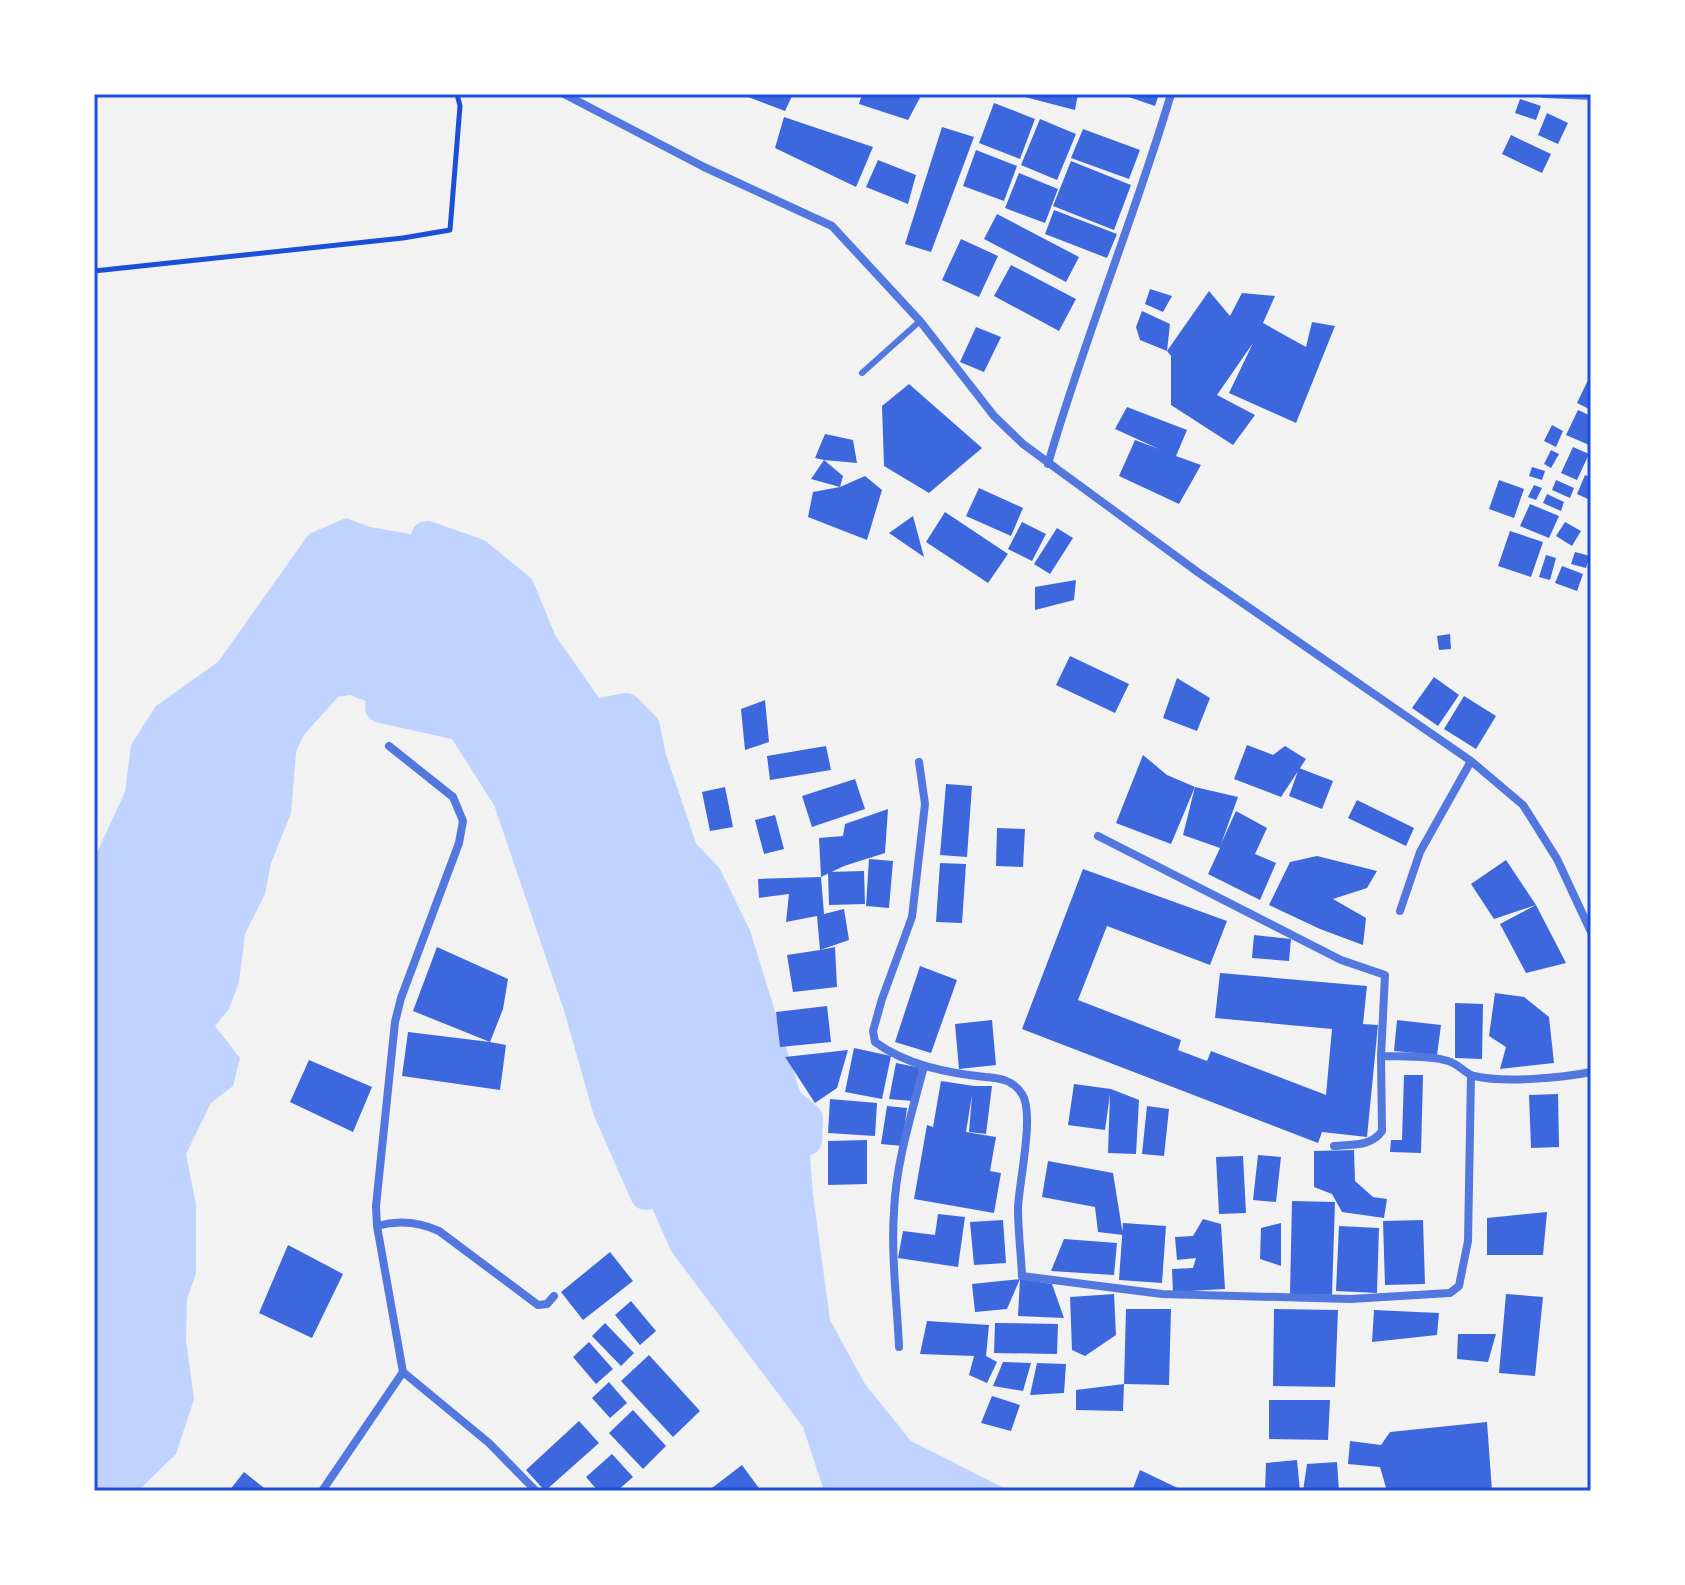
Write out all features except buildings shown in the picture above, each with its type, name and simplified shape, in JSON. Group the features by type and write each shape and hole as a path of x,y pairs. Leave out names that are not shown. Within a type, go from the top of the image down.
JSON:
{"street":[{"path":"564,94 704,167 832,226 920,321 994,416 1048,464 1471,761 1523,805 1557,859 1591,932"},
{"path":"1048,464 1069,391 1126,234 1171,94"},
{"path":"1544,94 1591,96"},
{"path":"389,746 453,797 463,821 459,843 401,998 395,1022 376,1206 403,1372 489,1443 536,1491"},
{"path":"1400,911 1420,852 1471,761"},
{"path":"919,762 925,804 912,917 873,1031 875,1042 924,1066 963,1075 1002,1079 1013,1084 1024,1095 1028,1112 1018,1209 1022,1276 1162,1294 1350,1299 1450,1293 1459,1286 1468,1241 1471,1075"},
{"path":"1098,836 1341,960 1385,975 1381,1056 1382,1131 1376,1140 1334,1146"},
{"path":"1381,1056 1445,1060 1456,1063 1471,1075 1487,1078 1565,1078 1591,1072"},
{"path":"899,1347 893,1259 894,1208 900,1164 924,1066"},
{"path":"377,1226 389,1223 425,1225 439,1231 538,1305 547,1304 554,1296"},
{"path":"322,1491 403,1372"}],"lane":[{"path":"862,373 920,321"}],"path":[{"path":"94,271 403,238 450,230 460,106 457,94"}],"water":[{"path":"346,518 370,527 427,537 519,589 541,643 592,716 626,709 644,727 681,853 706,877 735,936 786,1101 807,1119 813,1195 830,1320 865,1384 911,1441 1010,1491 824,1491 803,1427 671,1251 609,1110 580,1008 509,799 462,725 381,707 350,695 338,697 303,736 296,752 291,813 271,863 265,894 245,934 239,982 229,1009 215,1026 240,1058 233,1086 211,1103 186,1154 196,1205 196,1273 187,1299 186,1340 194,1399 176,1454 138,1491 94,1491 94,859 125,792 131,745 156,706 218,662 309,534"}],"waterway":[{"path":"427,537 476,554 519,589 541,643 592,716 626,709 644,727 650,757 682,852 706,877 735,936 786,1101 807,1119 806,1140"},
{"path":"381,707 462,725 509,799 580,1008 609,1110 646,1194"}]}
